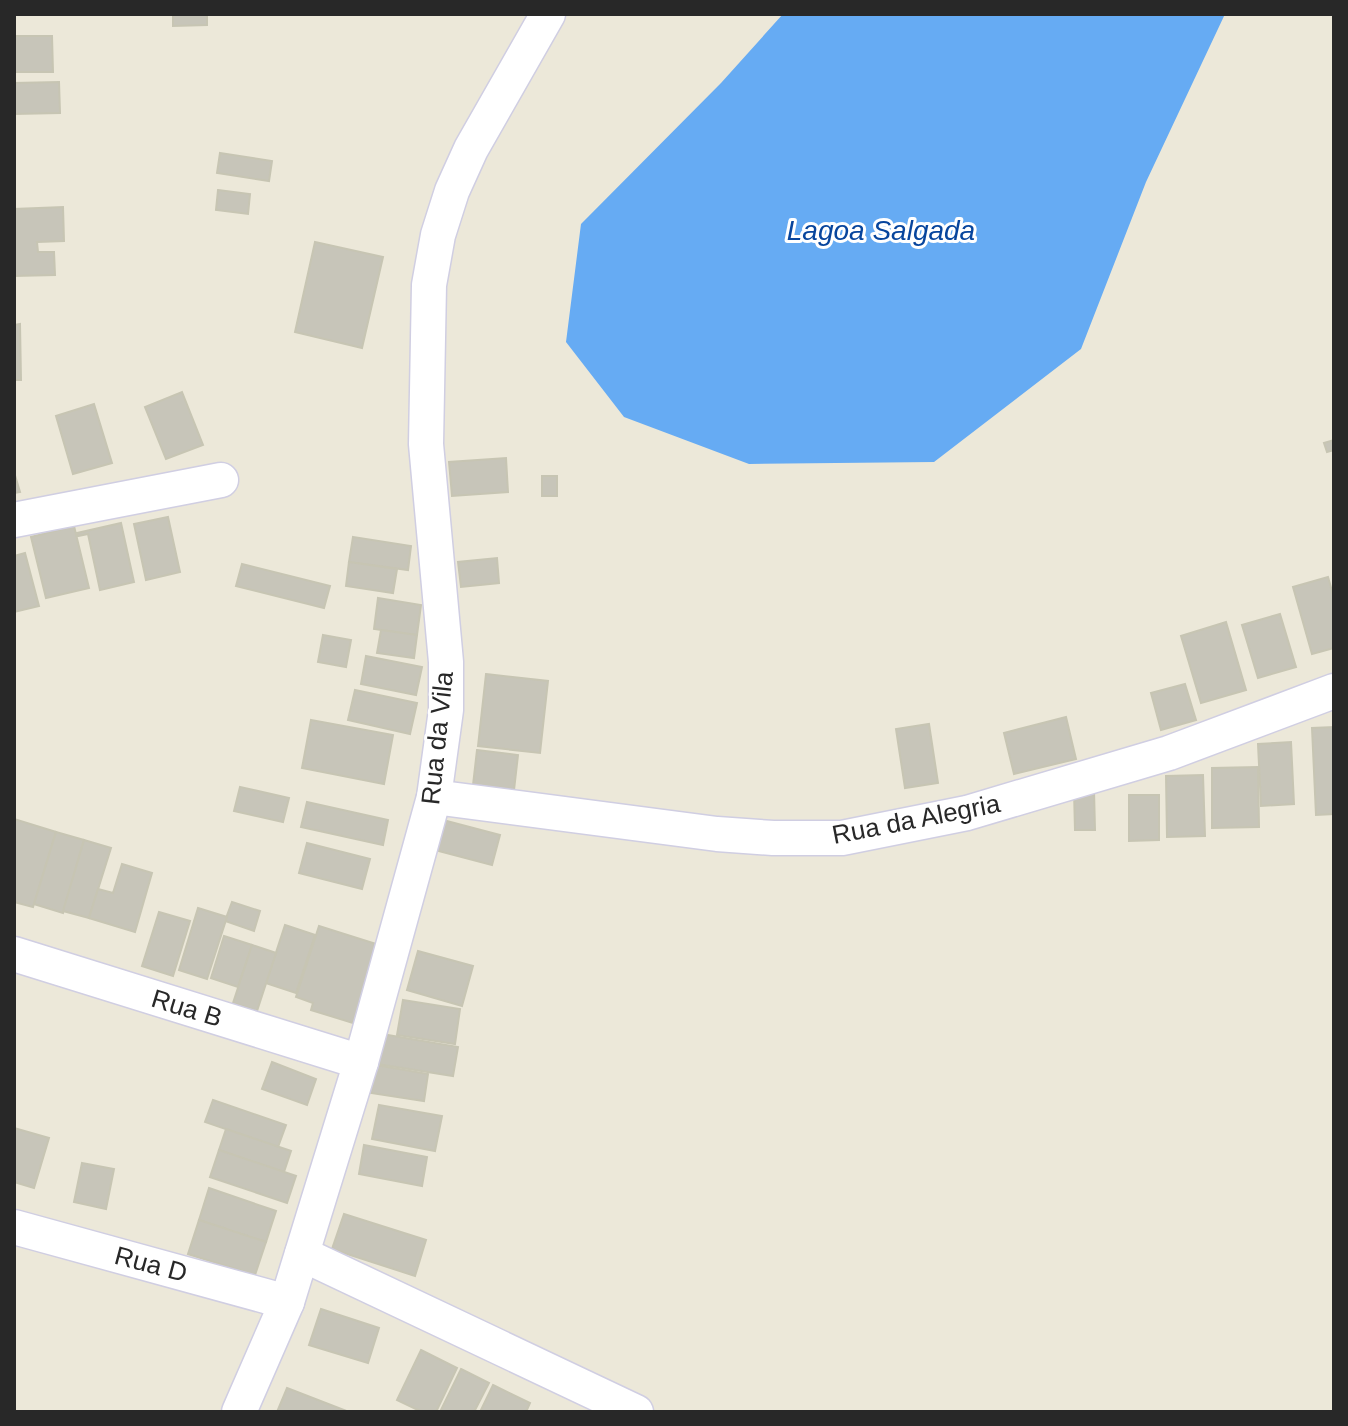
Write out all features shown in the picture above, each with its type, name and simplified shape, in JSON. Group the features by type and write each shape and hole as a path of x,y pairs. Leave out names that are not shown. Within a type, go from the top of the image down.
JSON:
{"street":[{"name":"Rua da Vila","path":"239,1412 287,1302 361,1062 434,797 446,710 446,662 426,444 429,285 438,235 452,191 471,149 548,14"},
{"path":"14,520 221,480"},
{"name":"Rua da Alegria","path":"434,797 717,834 842,838 967,813 1169,753 1334,691"},
{"name":"Rua B","path":"14,954 361,1062"},
{"name":"Rua D","path":"14,1227 287,1302"},
{"path":"302,1254 636,1412"}],"water":[{"name":"Lagoa Salgada","path":"783,14 1225,14 1146,182 1081,349 934,462 749,464 624,417 566,342 581,224 721,83"}],"building":[{"path":"173,14 207,14 207,25 173,26"},
{"path":"14,36 52,36 53,72 14,72"},
{"path":"59,82 60,113 14,114 14,83"},
{"path":"220,153 272,161 269,181 217,173"},
{"path":"218,190 250,194 248,214 216,210"},
{"path":"63,207 64,241 37,242 38,252 54,252 55,275 14,276 14,209"},
{"path":"315,242 383,257 362,348 295,332"},
{"path":"20,324 21,380 14,380 14,325"},
{"path":"182,392 203,445 166,459 145,407"},
{"path":"94,404 112,463 73,474 56,416"},
{"path":"1334,440 1334,450 1327,452 1324,443"},
{"path":"506,458 508,492 452,496 449,462"},
{"path":"14,472 20,492 14,493"},
{"path":"542,476 557,476 557,496 542,496"},
{"path":"168,517 180,572 146,580 134,524"},
{"path":"121,523 134,582 100,590 88,534 78,536 77,533"},
{"path":"74,526 89,588 46,598 31,537"},
{"path":"353,537 411,546 408,570 349,562"},
{"path":"25,553 39,606 14,612 14,556"},
{"path":"497,558 499,583 461,587 458,562"},
{"path":"349,562 397,569 393,593 346,586"},
{"path":"242,564 330,586 324,608 236,586"},
{"path":"1328,577 1334,598 1334,648 1312,654 1293,587"},
{"path":"378,598 421,605 417,635 374,629"},
{"path":"1280,614 1296,667 1258,678 1242,625"},
{"path":"1226,622 1246,690 1201,703 1181,636"},
{"path":"381,630 417,635 414,658 377,653"},
{"path":"323,635 351,640 346,667 318,662"},
{"path":"366,656 422,667 416,695 361,684"},
{"path":"486,674 548,681 540,753 478,746"},
{"path":"1185,684 1196,720 1161,730 1151,693"},
{"path":"355,690 417,703 410,734 348,720"},
{"path":"1066,717 1076,759 1014,774 1004,733"},
{"path":"311,720 393,735 384,784 302,768"},
{"path":"929,724 938,783 905,788 896,729"},
{"path":"1334,727 1334,814 1316,815 1312,728"},
{"path":"1291,742 1294,804 1261,806 1258,744"},
{"path":"477,750 518,755 513,799 472,794"},
{"path":"1258,767 1259,827 1212,828 1212,768"},
{"path":"1203,775 1205,836 1167,837 1166,776"},
{"path":"240,787 289,798 283,822 234,811"},
{"path":"1094,790 1095,830 1075,830 1074,791"},
{"path":"1129,795 1159,795 1159,840 1129,841"},
{"path":"307,802 388,820 383,845 301,827"},
{"path":"14,819 56,832 33,907 14,902"},
{"path":"443,820 500,835 492,865 435,850"},
{"path":"56,832 84,840 63,913 34,904"},
{"path":"84,840 111,848 89,918 63,911"},
{"path":"307,843 370,859 362,889 299,873"},
{"path":"122,864 152,873 135,932 89,918 98,889 113,893"},
{"path":"232,902 260,911 254,931 225,921"},
{"path":"198,908 227,917 207,979 179,970"},
{"path":"159,912 190,921 173,976 142,966"},
{"path":"285,925 315,935 296,993 266,983"},
{"path":"319,926 379,945 353,1023 311,1010 313,1003 296,997"},
{"path":"224,936 252,945 238,987 211,978"},
{"path":"252,945 276,953 257,1011 233,1003"},
{"path":"418,951 473,966 462,1006 407,990"},
{"path":"403,1000 460,1009 455,1044 397,1035"},
{"path":"382,1034 458,1047 453,1076 377,1064"},
{"path":"272,1062 316,1079 307,1105 262,1089"},
{"path":"376,1065 428,1074 424,1101 371,1093"},
{"path":"213,1100 286,1125 278,1147 205,1122"},
{"path":"379,1105 442,1116 435,1151 372,1139"},
{"path":"14,1128 49,1138 34,1188 14,1182"},
{"path":"226,1129 291,1151 284,1172 219,1150"},
{"path":"364,1145 427,1157 422,1186 359,1174"},
{"path":"219,1150 296,1176 287,1203 210,1177"},
{"path":"82,1163 114,1169 106,1209 74,1202"},
{"path":"209,1188 276,1211 266,1242 199,1220"},
{"path":"344,1214 426,1240 415,1276 332,1249"},
{"path":"199,1220 266,1242 255,1275 188,1254"},
{"path":"321,1309 379,1328 368,1363 309,1345"},
{"path":"421,1350 457,1368 436,1412 422,1412 397,1400"},
{"path":"461,1369 489,1383 474,1412 440,1412"},
{"path":"493,1385 530,1403 526,1412 480,1412"},
{"path":"287,1388 349,1412 277,1412"}]}
